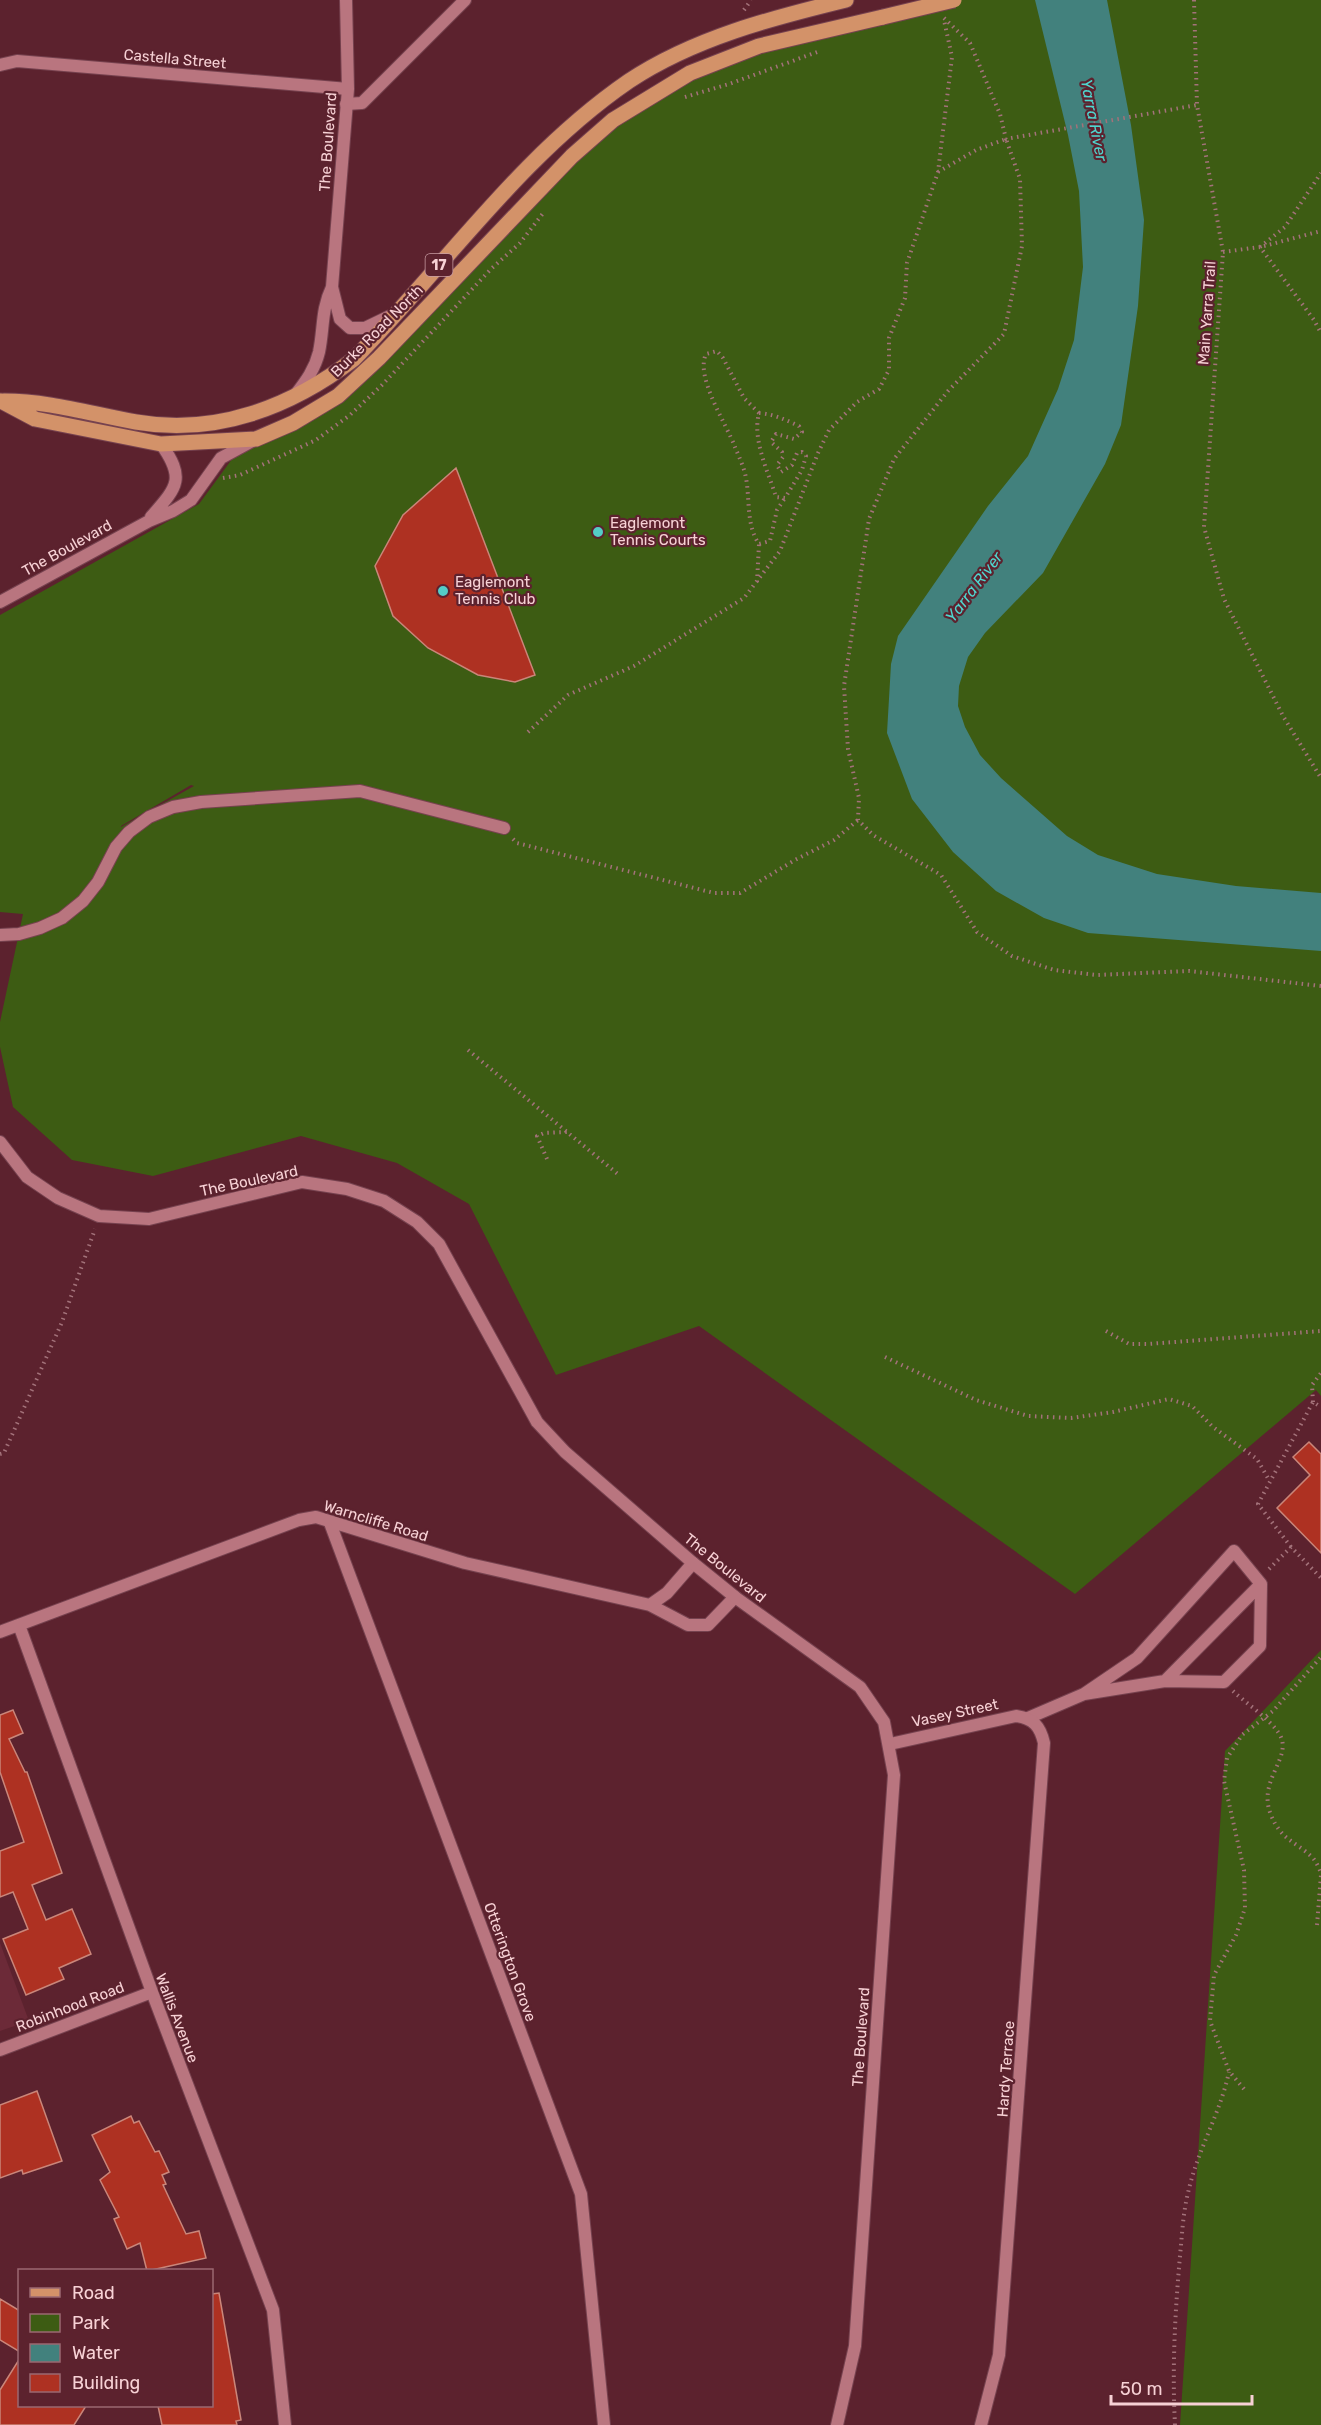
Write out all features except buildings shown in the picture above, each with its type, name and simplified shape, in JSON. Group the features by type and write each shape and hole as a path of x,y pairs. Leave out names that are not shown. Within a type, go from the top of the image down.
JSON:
{"main road":[{"name":"Burke Road North","path":"0,401 36,401 170,426 209,424 238,419 295,396 323,382 354,358 530,165 580,118 631,80 681,52 768,19 846,0"},
{"name":"Burke Road North","path":"0,401 35,419 161,444 256,439 293,423 338,396 379,358 572,156 613,120 690,73 759,46 954,0"}],"street":[{"name":"The Boulevard","path":"346,0 348,89 332,287 340,320 350,328 376,324 397,312"},
{"path":"346,104 362,104 465,0"},
{"name":"Castella Street","path":"0,65 17,60 348,89"},
{"name":"The Boulevard","path":"295,396 313,371 319,351 324,306 332,287"},
{"name":"The Boulevard","path":"0,602 191,500 221,458 256,439"},
{"name":"The Boulevard","path":"149,521 174,491 177,476 171,458 161,444"},
{"path":"0,935 29,931 62,918 99,882 116,847 129,832 150,817 173,807 201,802 360,791 504,828"},
{"name":"The Boulevard","path":"0,1142 27,1176 58,1198 99,1216 149,1219 302,1182 347,1189 384,1201 417,1222 439,1244 537,1422 565,1452 735,1597 861,1687 884,1722 894,1774 855,2346 837,2425"},
{"name":"Warncliffe Road","path":"0,1632 299,1520 316,1517 465,1563 650,1605 688,1624 708,1625 735,1597"},
{"name":"Otterington Grove","path":"330,1523 580,2194 604,2425"},
{"path":"1084,1694 1137,1658 1234,1551 1263,1578 1260,1646 1224,1682"},
{"path":"650,1605 667,1593 693,1563"},
{"path":"1165,1681 1263,1578"},
{"name":"Wallis Avenue","path":"18,1625 152,1992 273,2310 285,2425"},
{"name":"Vasey Street","path":"890,1744 1005,1717 1028,1718 1084,1694 1165,1681 1224,1682"},
{"name":"Hardy Terrace","path":"981,2425 999,2355 1043,1755 1042,1734 1037,1724 1028,1718"},
{"name":"Robinhood Road","path":"0,2050 152,1992"}],"path":[{"name":"Main Yarra Trail","path":"1194,0 1197,105 1223,252 1204,526 1224,599 1283,716 1321,778"},
{"path":"528,732 568,695 634,666 744,598 780,551 818,453 830,430 857,402 879,389 889,370 889,338 904,298 907,263 938,172 952,57 941,10"},
{"path":"504,828 517,843 714,893 740,893 834,840 858,820 859,798 848,749 844,686 869,519 894,459 948,391 1004,334 1022,246 1020,179 1005,139 1000,114 970,43 944,19"},
{"path":"678,99 729,84 830,48"},
{"path":"938,172 976,150 1005,139 1197,105"},
{"path":"1260,247 1285,227 1321,173"},
{"path":"215,478 240,475 316,440 350,415 382,386 491,269 520,243 548,207"},
{"path":"1223,252 1260,247 1321,231"},
{"path":"1260,247 1321,333"},
{"path":"757,583 759,544 752,534 746,477 721,412 704,377 702,362 706,354 717,351 744,398 759,414 779,417 799,426 802,432 794,439 776,434 771,442 782,452 783,457 777,465 781,472 792,465 797,453 802,452 806,456"},
{"path":"759,414 755,427 758,440 776,497 785,498"},
{"path":"806,456 818,453"},
{"path":"759,544 770,541 777,510 802,470 806,456"},
{"path":"858,820 873,835 941,875 977,932 1012,956 1054,970 1097,975 1189,971 1321,986"},
{"path":"468,1050 619,1175"},
{"path":"547,1159 537,1136 544,1133 569,1132"},
{"path":"0,1454 4,1453 62,1322 99,1216"},
{"path":"1106,1331 1129,1344 1148,1344 1321,1331"},
{"path":"885,1357 976,1400 1028,1416 1071,1418 1113,1412 1169,1399 1192,1406 1213,1427 1257,1459 1269,1480"},
{"path":"1321,1373 1312,1385 1313,1402 1258,1504 1291,1547 1321,1578"},
{"path":"1313,1402 1321,1407"},
{"path":"1263,1578 1291,1547"},
{"path":"1244,2089 1229,2071 1210,2021 1214,1975 1236,1935 1245,1908 1244,1870 1224,1781 1227,1758 1242,1735 1264,1719 1321,1657"},
{"path":"1224,1682 1279,1732 1283,1747 1266,1797 1271,1815 1283,1837 1313,1858 1321,1874 1317,1925"},
{"path":"1176,2425 1175,2317 1187,2195 1195,2164 1224,2094 1229,2071"}],"shaded area":[{"path":"0,1943 29,2021 0,2031"}],"green space":[{"path":"929,0 1321,0 1321,1396 1316,1390 1075,1594 699,1326 556,1375 469,1204 397,1163 301,1136 153,1176 72,1160 13,1107 0,1047 0,1022 23,914 0,912 0,615 199,504 246,440 352,385 597,137 709,65","holes":["191,785 194,786 121,827"]},
{"path":"1321,1650 1321,2425 1180,2425 1225,1751"}],"water":[{"name":"Yarra River","path":"1035,0 1107,0 1131,125 1144,220 1138,306 1121,425 1105,464 1043,573 985,633 968,657 959,686 958,706 965,727 980,755 1001,778 1067,836 1098,855 1157,874 1236,886 1321,893 1321,951 1088,933 1044,918 996,891 953,852 912,799 887,733 891,664 898,636 988,506 1028,456 1058,389 1074,340 1083,267 1079,191 1068,135"}],"place":[{"name":"Eaglemont Tennis Courts","path":"598,532"},
{"name":"Eaglemont Tennis Club","path":"443,591"}]}
